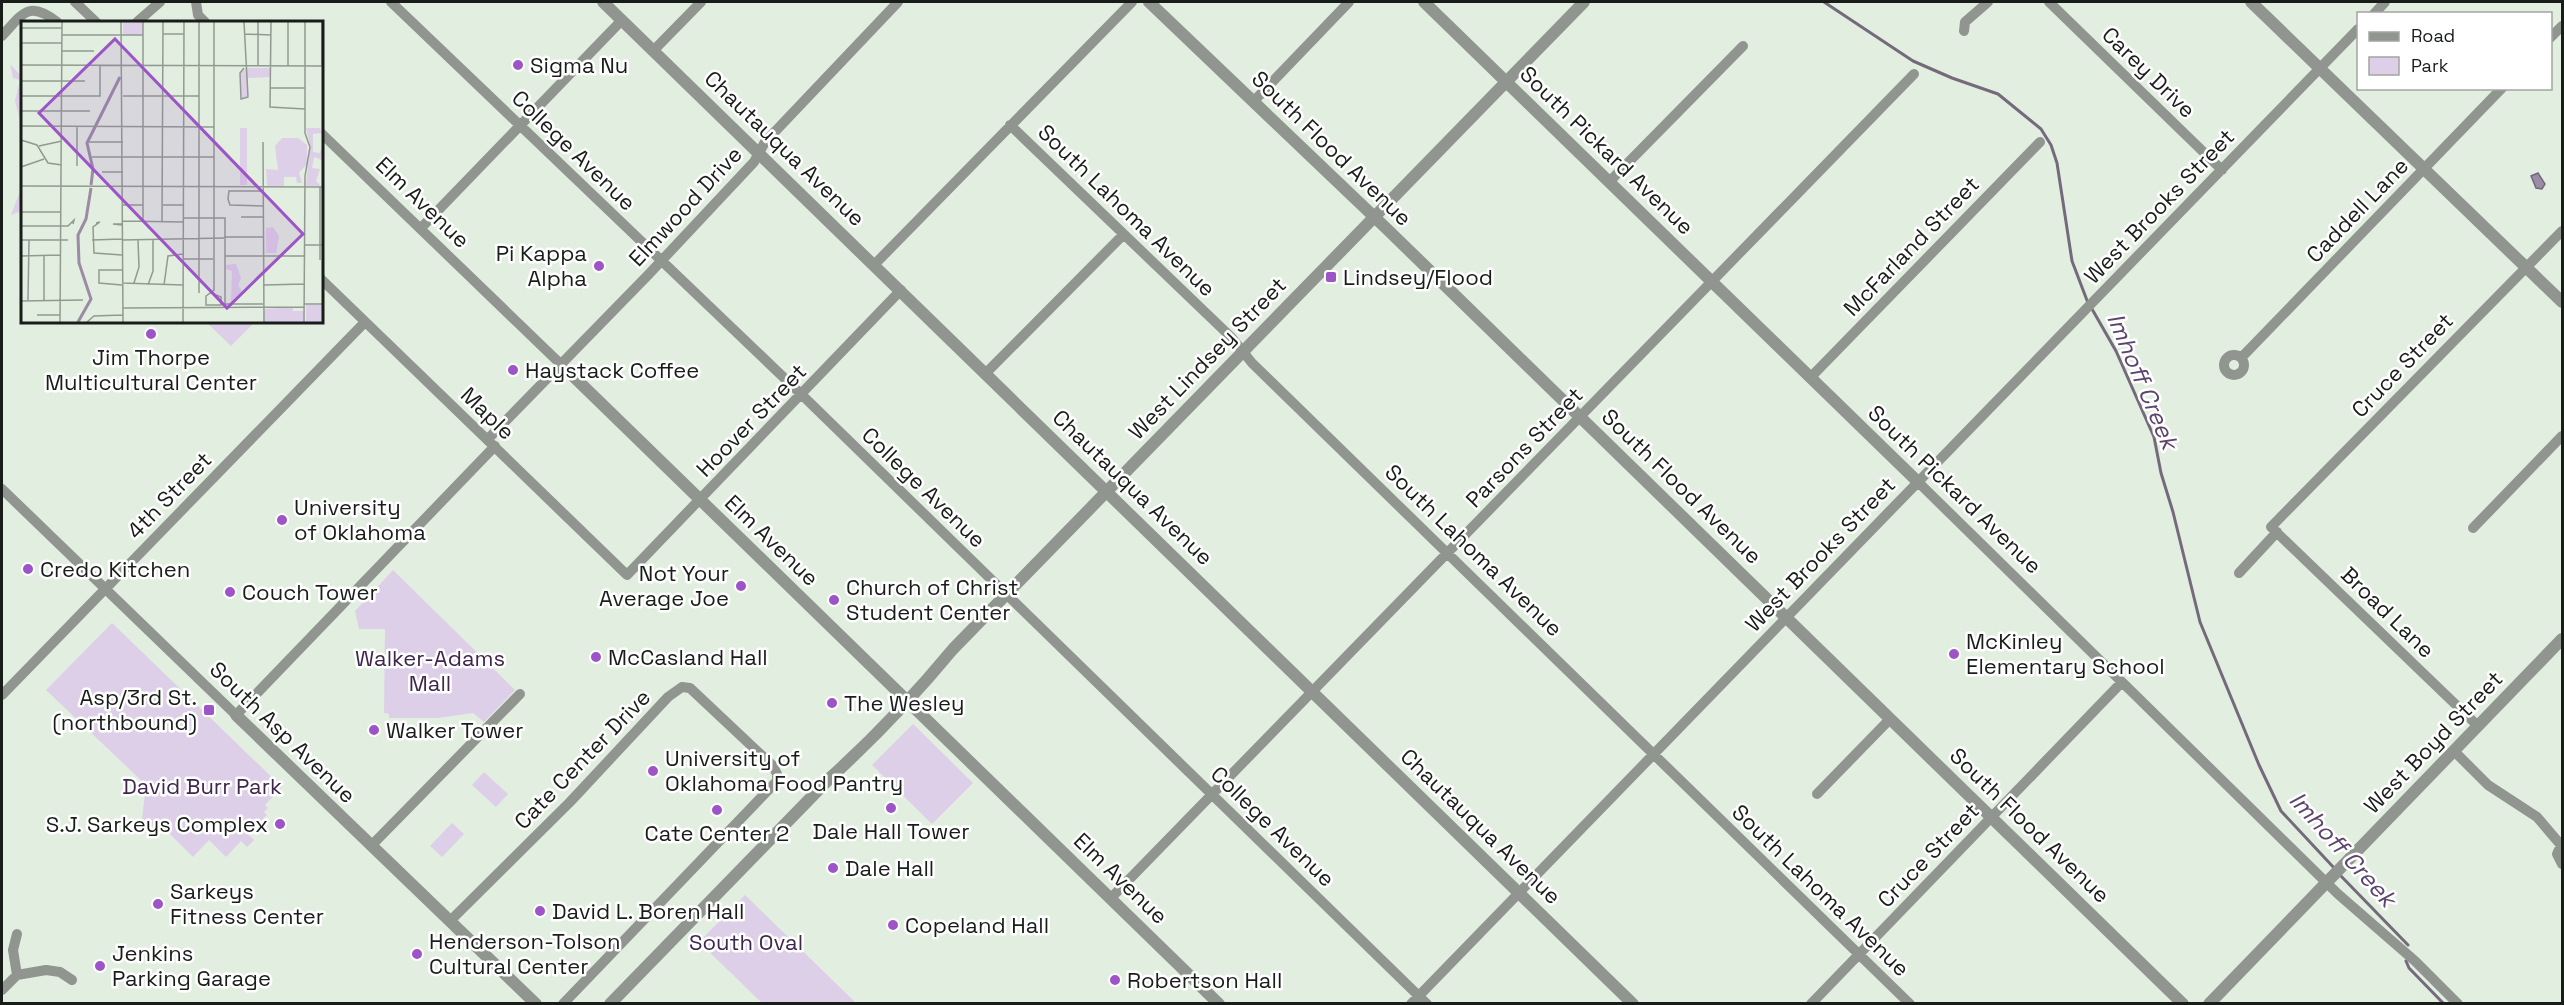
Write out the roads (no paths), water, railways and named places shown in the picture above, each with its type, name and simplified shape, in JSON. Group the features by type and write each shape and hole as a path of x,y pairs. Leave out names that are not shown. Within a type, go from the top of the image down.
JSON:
{"street":[{"path":"75,2 95,21"},
{"path":"138,21 160,2"},
{"path":"196,2 198,15 204,21"},
{"name":"College Avenue","path":"392,2 1006,593 1419,1001"},
{"name":"Chautauqua Avenue","path":"603,2 875,264 1633,1004"},
{"path":"654,50 701,2"},
{"name":"Elmwood Drive","path":"236,715 491,443 545,381 754,162 765,142 898,2"},
{"path":"875,264 1132,2"},
{"name":"South Flood Avenue","path":"1149,2 1580,417 2183,1004"},
{"path":"1252,102 1349,2"},
{"name":"South Pickard Avenue","path":"1424,2 2122,682 2458,1004"},
{"name":"West Lindsey Street","path":"610,1004 909,701 953,649 1006,593 1584,2"},
{"path":"1964,31 1965,22 1988,2"},
{"name":"Carey Drive","path":"2049,2 2222,170"},
{"path":"2251,2 2562,302"},
{"path":"2,36 23,14 36,8 47,13 56,21"},
{"path":"421,228 622,20"},
{"name":"West Brooks Street","path":"1419,1001 1519,892 2357,30"},
{"path":"1609,182 1743,46"},
{"name":"Parsons Street","path":"1111,898 1914,74"},
{"name":"Caddell Lane","path":"2241,358 2500,90"},
{"name":"South Lahoma Avenue","path":"1010,124 1232,338 1910,1004"},
{"name":"Elm Avenue","path":"322,134 1219,1004"},
{"name":"McFarland Street","path":"1810,378 2040,142"},
{"name":"Cruce Street","path":"2239,573 2274,530 2562,231"},
{"path":"986,373 1123,235"},
{"name":"Maple","path":"322,280 627,575"},
{"name":"Hoover Street","path":"627,575 701,501 901,290"},
{"name":"4th Street","path":"2,695 365,322"},
{"path":"2473,528 2562,436"},
{"name":"South Asp Avenue","path":"2,489 536,1004"},
{"name":"Broad Lane","path":"2274,530 2478,726"},
{"name":"West Boyd Street","path":"2208,1004 2562,639"},
{"name":"Cruce Street","path":"1811,1004 2122,682"},
{"name":"Cate Center Drive","path":"450,921 570,802 668,697 682,687 695,691 773,766 777,774 777,781 563,1004"},
{"path":"371,846 520,694"},
{"path":"1816,794 1890,719"},
{"path":"2454,751 2488,785 2537,817 2561,843 2557,854 2562,864"},
{"path":"17,934 13,950 17,975"},
{"path":"2,990 17,975 46,970 60,972 72,980"}],"waterway":[{"name":"Imhoff Creek","path":"1824,2 1913,61 1998,94 2041,129 2051,145 2057,163 2072,261 2088,303"},
{"name":"Imhoff Creek","path":"2092,309 2116,351 2154,437 2161,473 2200,622 2259,765 2281,811 2336,870"},
{"name":"Imhoff Creek","path":"2340,875 2408,945"},
{"name":"Imhoff Creek","path":"2406,961 2409,968 2444,1004"}],"place":[{"name":"Sigma Nu","path":"518,65"},
{"name":"Pi Kappa Alpha","path":"599,266"},
{"name":"Lindsey/Flood","path":"1331,277"},
{"name":"Jim Thorpe Multicultural Center","path":"151,334"},
{"name":"Haystack Coffee","path":"513,370"},
{"name":"University of Oklahoma","path":"282,520"},
{"name":"Credo Kitchen","path":"28,569"},
{"name":"Not Your Average Joe","path":"741,586"},
{"name":"Couch Tower","path":"230,592"},
{"name":"Church of Christ Student Center","path":"834,600"},
{"name":"McKinley Elementary School","path":"1954,654"},
{"name":"McCasland Hall","path":"596,657"},
{"name":"The Wesley","path":"832,703"},
{"name":"Asp/3rd St. (northbound)","path":"209,710"},
{"name":"Walker Tower","path":"374,730"},
{"name":"University of Oklahoma Food Pantry","path":"653,771"},
{"name":"Dale Hall Tower","path":"891,808"},
{"name":"Cate Center 2","path":"717,810"},
{"name":"S.J. Sarkeys Complex","path":"280,824"},
{"name":"Dale Hall","path":"833,868"},
{"name":"Sarkeys Fitness Center","path":"158,904"},
{"name":"David L. Boren Hall","path":"540,911"},
{"name":"Copeland Hall","path":"893,925"},
{"name":"Henderson-Tolson Cultural Center","path":"417,954"},
{"name":"Jenkins Parking Garage","path":"100,966"},
{"name":"Robertson Hall","path":"1115,980"}],"park label":[{"name":"Walker-Adams Mall","path":"430,670"},
{"name":"David Burr Park","path":"202,786"},
{"name":"South Oval","path":"746,942"}]}
